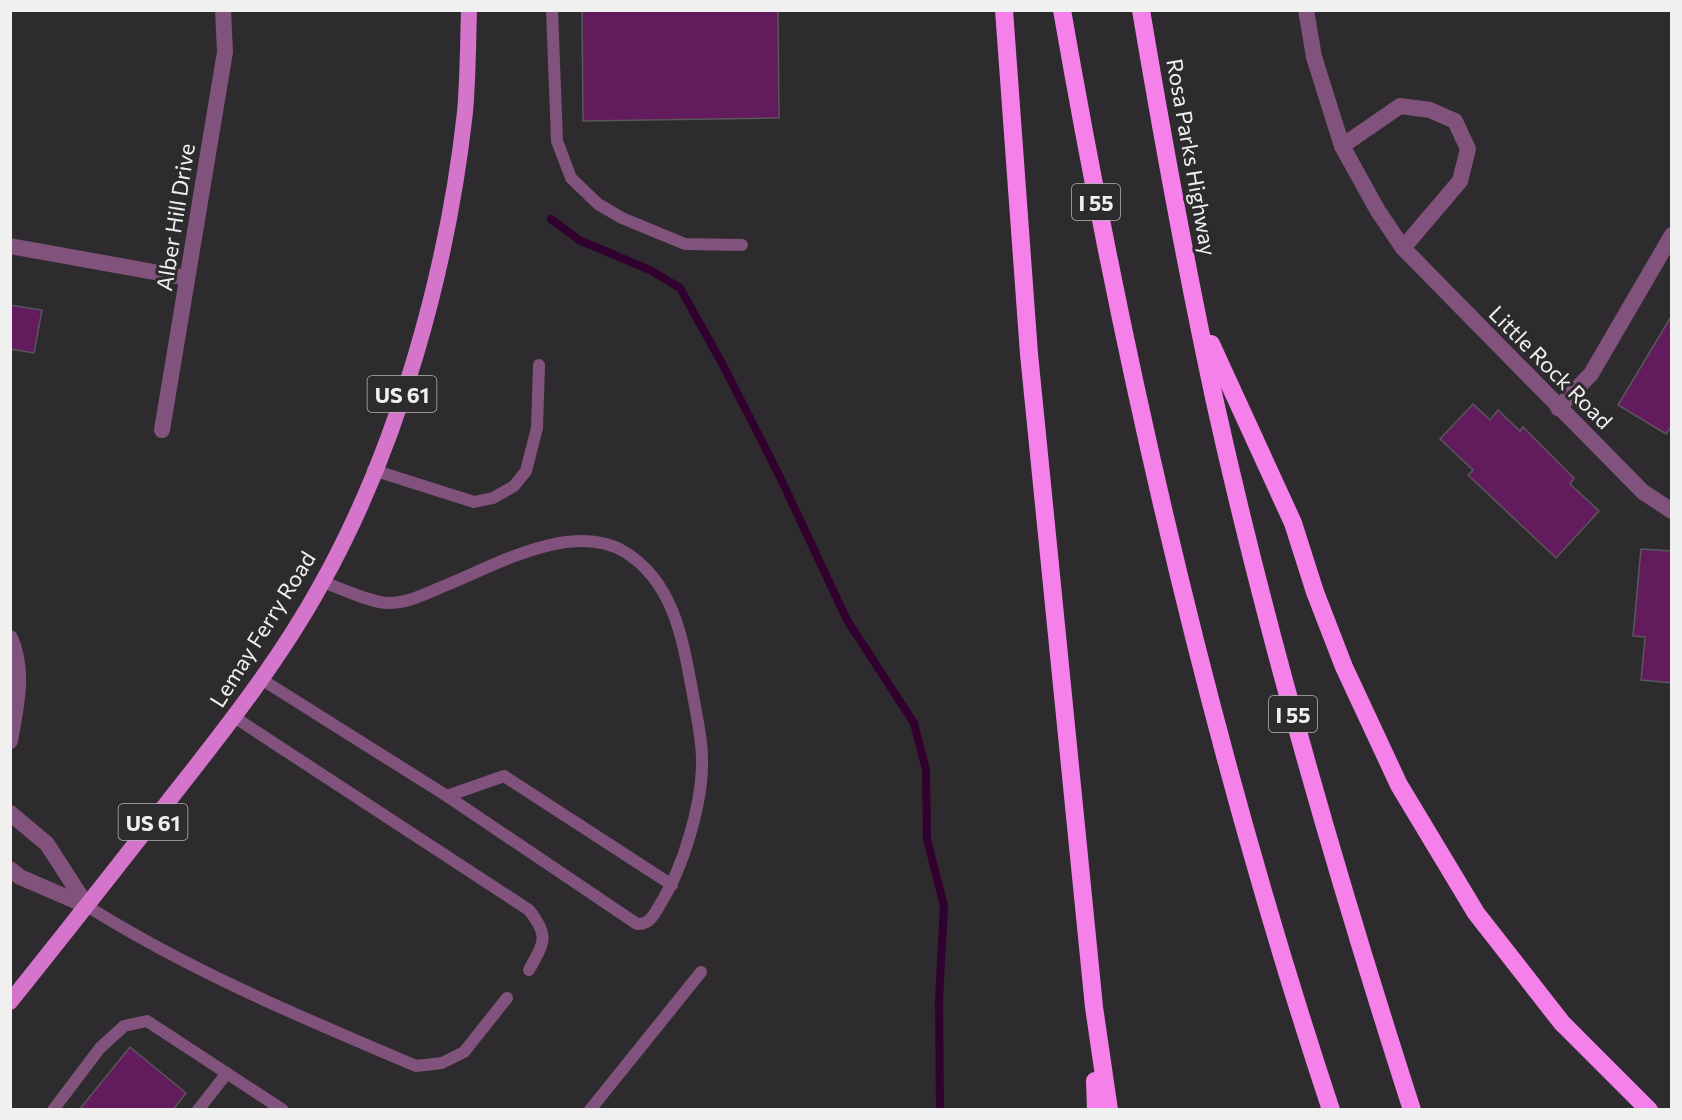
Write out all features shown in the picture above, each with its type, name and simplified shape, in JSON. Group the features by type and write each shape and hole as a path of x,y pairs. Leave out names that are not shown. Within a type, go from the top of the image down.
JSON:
{"highway":[{"path":"1004,10 1029,354 1094,1007 1109,1110"},
{"name":"I 55","path":"1062,10 1117,306 1184,604 1263,891 1330,1110"},
{"name":"Rosa Parks Highway","path":"1141,10 1196,312"},
{"path":"1196,312 1293,523 1315,592 1344,667 1399,785 1476,913 1562,1023 1649,1110"},
{"name":"I 55","path":"1196,312 1247,536 1289,698 1349,911 1412,1110"},
{"path":"1094,1007 1096,1110"}],"main road":[{"name":"Lemay Ferry Road","path":"10,1002 234,717 323,582 374,471 396,412 424,323 454,192 465,109 469,10"}],"street":[{"name":"Alber Hill Drive","path":"162,430 225,52 224,10"},
{"name":"Little Rock Road","path":"1306,10 1314,57 1342,146 1378,211 1403,248 1643,492 1671,511"},
{"path":"1342,146 1400,106 1430,110 1455,122 1468,149 1460,181 1403,248"},
{"path":"1558,408 1591,374 1671,235"},
{"path":"10,246 187,278"},
{"path":"10,638 17,654 20,676 10,741"},
{"path":"10,813 47,844 87,906"},
{"path":"10,869 20,877 87,906"}],"lane":[{"path":"552,10 556,141 571,178 598,204 622,218 685,244 742,245"},
{"path":"374,471 474,502 493,498 514,486 526,471 537,428 539,365"},
{"path":"261,679 447,796 638,924 651,919 672,885 695,812 702,766 698,723 681,631 664,592 646,568 623,551 573,540 537,549 409,601 385,603 323,582"},
{"path":"234,717 529,910 542,927 542,945 529,970"},
{"path":"447,796 504,776 672,885"},
{"path":"87,906 145,943 283,1008 416,1066 442,1064 464,1052 507,998"},
{"path":"590,1110 701,972"},
{"path":"52,1110 100,1048 124,1026 147,1021 283,1110"},
{"path":"198,1110 227,1073"}],"building":[{"path":"582,10 778,10 779,118 583,121"},
{"path":"10,305 42,310 34,353 10,349"},
{"path":"1672,315 1672,426 1666,434 1618,405"},
{"path":"1473,404 1490,420 1498,410 1520,431 1523,427 1574,478 1570,484 1599,511 1556,558 1468,475 1473,470 1440,439"},
{"path":"1641,549 1672,551 1672,683 1641,680 1645,637 1633,636"},
{"path":"130,1047 186,1093 173,1110 79,1110"}],"waterway":[{"path":"551,219 579,240 650,270 680,288 724,367 779,475 847,620 914,723 926,770 927,839 944,906 939,1000 940,1110"}]}
